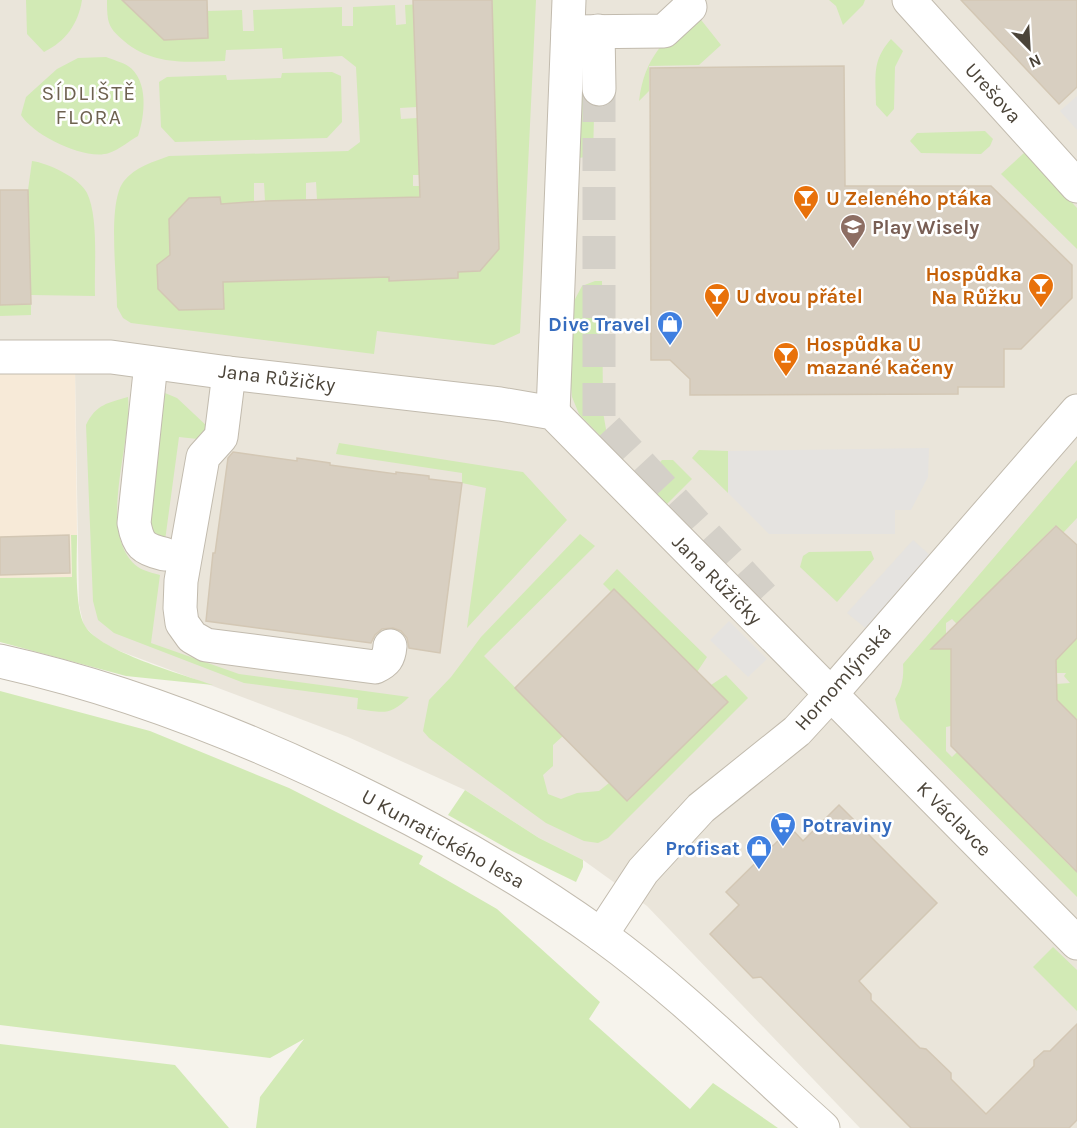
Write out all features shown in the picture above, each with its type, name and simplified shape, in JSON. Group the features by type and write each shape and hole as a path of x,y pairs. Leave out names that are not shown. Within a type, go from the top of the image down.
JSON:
{"street":[{"path":"569,0 583,32 599,89"},
{"name":"Urešova","path":"909,0 1077,186"},
{"path":"583,32 664,31 690,7"},
{"path":"552,413 583,32"},
{"name":"Jana Růžičky","path":"0,357 111,357 500,404 552,413 831,694"},
{"path":"151,363 134,524 137,540 150,551 164,554"},
{"path":"229,373 221,437 203,457 181,581 182,623 192,637 206,645 375,667 384,663 389,656 390,646"},
{"name":"Hornomlýnská","path":"601,935 643,871 701,808 797,731 1077,411"},
{"path":"764,598 783,617 786,649"},
{"name":"U Kunratického lesa","path":"0,661 53,673 189,717 319,772 441,834 525,884 601,935 676,993 823,1128"},
{"name":"K Václavce","path":"831,694 1077,943"}],"shaded area":[{"path":"0,0 1077,0 1077,1128 860,1128 647,906 583,860 539,838 465,790 348,737 117,650 98,640 84,626 79,605 75,370 0,371"},
{"path":"1077,96 1077,130 1060,111"},
{"path":"75,370 77,535 71,535 72,577 0,578 0,371"},
{"path":"929,448 928,477 911,510 895,510 895,534 769,534 728,493 728,451"},
{"path":"913,540 942,566 879,639 847,613"},
{"path":"729,621 767,659 748,677 710,640"}],"green space":[{"path":"26,0 82,0 70,31 59,43 44,52 27,34"},
{"path":"107,0 141,0 164,40 208,38 207,11 242,10 243,31 254,31 253,10 342,7 342,26 353,26 353,7 395,5 396,25 406,24 405,5 423,4 417,107 400,108 401,119 417,118 429,175 413,175 413,186 429,186 430,205 317,200 316,182 306,183 306,200 265,201 264,183 254,183 254,202 221,204 220,197 170,259 165,259 157,266 158,289 179,310 223,282 389,277 390,281 458,278 458,272 480,271 499,249 492,1 485,0 536,0 520,333 494,345 377,331 374,354 131,323 123,318 117,307 114,222 119,191 124,181 133,172 169,156 348,151 360,142 356,67 342,56 283,59 282,48 226,50 225,61 185,62 159,59 135,49 116,34 109,23"},
{"path":"829,0 865,0 863,5 843,25 836,6"},
{"path":"694,11 721,45 699,65 649,66 649,91 639,101 642,85 646,72 651,61 665,41"},
{"path":"891,39 903,51 895,67 894,109 887,117 876,105 875,78 880,55"},
{"path":"106,57 128,66 139,80 144,99 138,136 109,153 87,153 74,150 48,138 27,123 21,115 26,97 57,69 78,58"},
{"path":"332,72 341,76 342,122 327,138 175,142 161,127 159,82 167,77 226,75 227,80 281,78 282,73"},
{"path":"575,74 595,77 593,156 571,159"},
{"path":"985,131 993,139 990,146 981,154 921,153 910,141 917,133"},
{"path":"1025,152 1077,208 1077,249 1001,174"},
{"path":"32,161 63,172 78,182 87,193 95,229 95,296 31,295 28,190"},
{"path":"602,281 603,412 607,435 619,455 579,414 572,397 570,375 574,301 582,286"},
{"path":"31,304 31,315 0,316 0,305"},
{"path":"165,393 177,398 209,428 207,440 179,437 164,548 144,522 160,404"},
{"path":"128,397 128,416 117,511 119,533 125,552 138,567 160,575 151,643 239,674 409,697 391,710 373,711 357,709 358,698 244,683 114,633 98,620 93,601 86,425 98,408"},
{"path":"339,443 523,472 567,520 467,628 486,488 462,483 462,473 336,454"},
{"path":"699,450 728,451 728,493 692,458"},
{"path":"662,460 673,460 692,479 666,505 647,486 650,473"},
{"path":"1077,460 1077,518 1063,533 1055,526 1006,574 988,606 981,599 957,624 952,619 946,623 946,648 951,649 951,726 946,727 946,751 952,757 957,752 1070,866 1077,861 1077,897 900,719 895,699 902,682 903,664"},
{"path":"580,534 595,546 484,656 563,736 553,745 553,766 543,775 548,794 561,799 577,793 599,791 609,783 628,801 727,702 711,685 726,675 748,698 608,838 598,843 584,841 546,823 429,738 423,731 429,700 451,677 481,637"},
{"path":"71,535 77,535 77,582 81,618 93,635 143,661 213,685 126,676 0,642 0,578 72,577"},
{"path":"871,551 874,559 837,602 800,567 803,556 809,552"},
{"path":"617,569 707,657 697,672 614,590 611,592 603,584"},
{"path":"1077,638 1077,720 1048,692 1056,684 1070,683 1064,676 1066,673 1056,673 1048,667"},
{"path":"0,691 150,731 289,788 423,856 419,864 497,909 600,1002 589,1019 690,1109 713,1083 778,1128 256,1128 260,1097 304,1039 270,1058 0,1025"},
{"path":"465,790 539,838 583,860 583,867 576,882 510,850 448,815"},
{"path":"1053,947 1077,970 1077,1011 1033,967"},
{"path":"0,1044 175,1065 229,1128 0,1128"}],"building":[{"path":"122,0 207,0 208,38 164,40"},
{"path":"413,0 492,0 499,249 480,271 458,272 458,278 389,281 389,277 223,282 224,309 179,310 158,289 157,265 170,255 169,219 189,198 220,197 221,204 420,197"},
{"path":"961,0 1077,0 1077,87 1059,104"},
{"path":"844,66 845,186 991,186 1072,265 1072,298 1021,349 1004,349 1004,387 958,387 958,394 690,395 690,379 670,360 651,360 650,68"},
{"path":"0,190 28,190 31,304 0,305"},
{"path":"233,452 297,461 297,458 396,474 396,472 429,476 429,479 462,483 440,653 409,648 407,638 401,631 393,628 382,629 371,643 206,621 213,553 215,553 228,458"},
{"path":"1056,526 1077,545 1077,638 1056,660 1057,700 1077,720 1077,872 951,746 951,649 931,649"},
{"path":"69,535 70,573 0,575 0,537"},
{"path":"614,589 728,702 627,801 515,688"},
{"path":"839,805 937,903 859,981 871,994 871,1000 920,1048 926,1049 951,1073 951,1079 986,1114 1034,1066 1034,1060 1044,1051 1050,1051 1077,1024 1077,1120 1069,1128 911,1128 761,977 753,978 710,934 739,905 726,892 791,828 803,841"}],"tunnel":[{"path":"599,89 599,420 764,598"}],"place":[{"name":"U Zeleného ptáka","path":"806,221"},
{"name":"Play Wisely","path":"853,250"},
{"name":"Hospůdka Na Růžku","path":"1041,309"},
{"name":"U dvou přátel","path":"717,319"},
{"name":"Dive Travel","path":"670,347"},
{"name":"Hospůdka U mazané kačeny","path":"786,378"},
{"name":"Potraviny","path":"783,848"},
{"name":"Profisat","path":"759,871"}],"district":[{"name":"SÍDLIŠTĚ FLORA","path":"89,105"}]}
